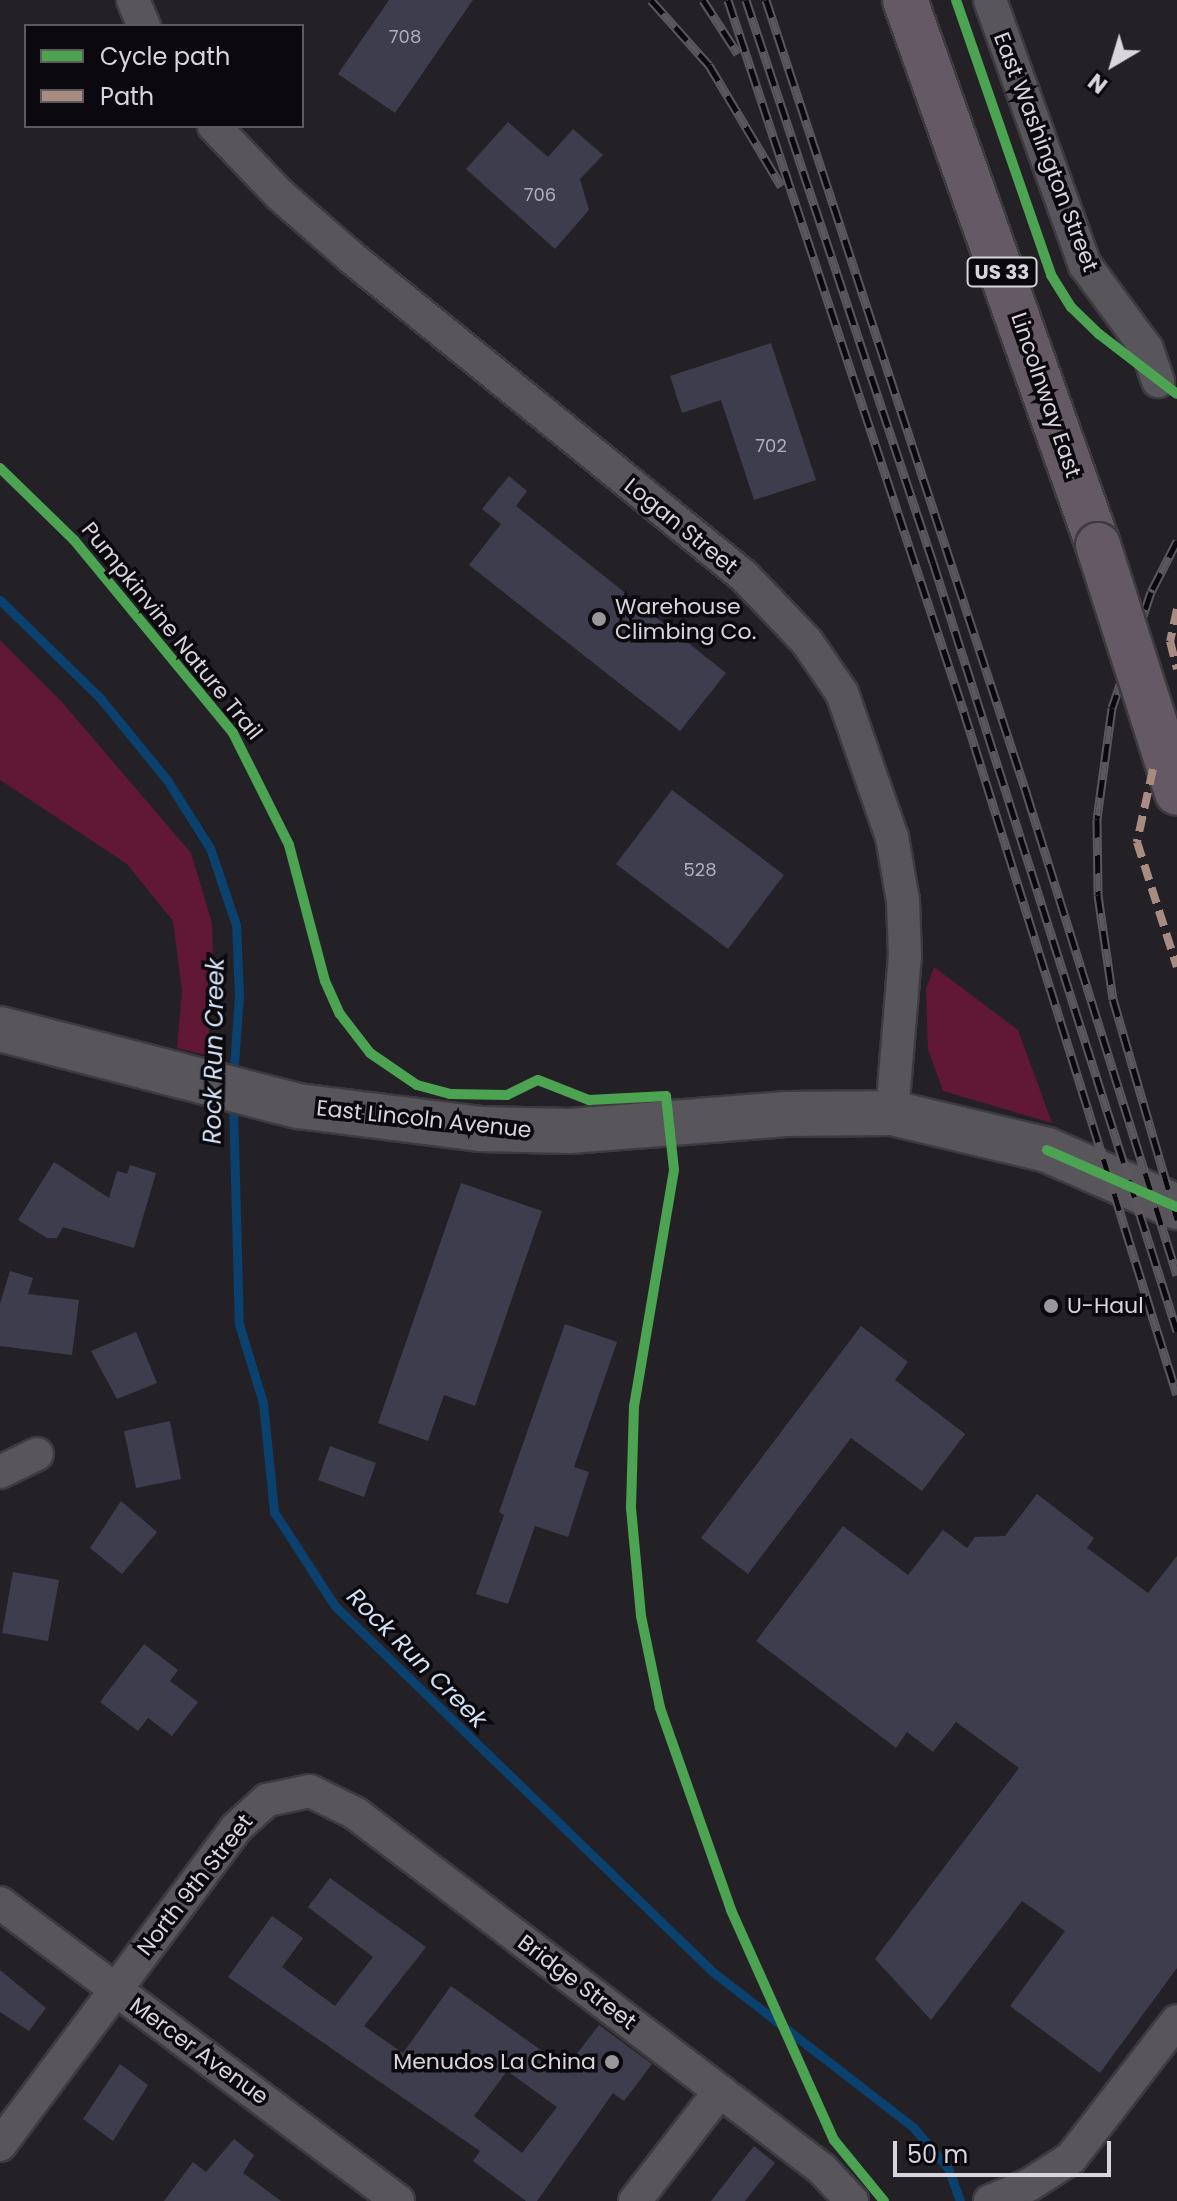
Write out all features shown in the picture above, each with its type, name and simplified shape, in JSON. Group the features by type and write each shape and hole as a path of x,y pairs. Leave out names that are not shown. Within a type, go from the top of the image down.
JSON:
{"highway":[{"name":"Lincolnway East","path":"905,0 1098,545 1177,793"}],"main road":[{"name":"East Lincoln Avenue","path":"0,1029 166,1075 298,1106 480,1129 570,1131 786,1114 892,1113 1047,1150 1177,1207"}],"street":[{"path":"133,0 143,24"},
{"name":"East Washington Street","path":"990,0 1085,265 1147,349 1158,381"},
{"name":"Logan Street","path":"216,128 342,249 744,576 807,642 842,693 869,757 895,850 905,955 892,1113"},
{"path":"0,1472 37,1454"},
{"name":"Bridge Street","path":"288,1792 310,1791 355,1813 822,2169 852,2201"},
{"name":"North 9th Street","path":"0,2145 236,1828 267,1800 288,1792"},
{"name":"Mercer Avenue","path":"0,1903 398,2201"},
{"path":"990,2201 1029,2185 1071,2158 1177,2021"},
{"path":"635,2201 720,2091"}],"shaded area":[{"path":"0,640 61,701 191,853 212,923 214,989 206,1055 177,1048 182,991 173,921 127,864 0,780"},
{"path":"934,967 1018,1030 1052,1123 943,1091 928,1049 926,989"}],"building":[{"path":"389,0 473,0 395,113 338,74"},
{"path":"508,122 548,157 573,129 603,155 580,179 589,210 555,249 466,169"},
{"path":"771,343 816,480 754,500 721,400 682,413 670,376"},
{"path":"509,476 527,491 516,506 726,673 680,731 469,565 501,524 482,509"},
{"path":"672,790 784,875 728,949 616,864"},
{"path":"54,1162 109,1198 117,1171 127,1174 130,1165 156,1173 134,1248 63,1227 57,1238 47,1238 18,1220"},
{"path":"461,1183 542,1211 475,1406 444,1395 428,1441 378,1423"},
{"path":"10,1271 33,1278 28,1294 79,1300 72,1355 0,1346 0,1304"},
{"path":"565,1324 617,1342 574,1467 589,1472 568,1537 535,1526 508,1604 476,1594 504,1515 499,1512"},
{"path":"861,1326 908,1362 895,1380 965,1434 922,1491 851,1438 748,1574 701,1538"},
{"path":"136,1332 157,1383 117,1399 91,1351"},
{"path":"170,1421 181,1479 136,1488 124,1431"},
{"path":"330,1446 376,1463 364,1497 318,1480"},
{"path":"1037,1494 1094,1538 1087,1548 1148,1593 1177,1556 1177,1968 1100,2073 1010,2006 1065,1931 1022,1901 931,2020 875,1959 1019,1768 956,1722 933,1752 907,1732 896,1748 756,1641 843,1526 908,1575 943,1530 967,1548 975,1537 1005,1536"},
{"path":"121,1501 157,1532 122,1574 90,1548"},
{"path":"13,1572 59,1580 48,1641 2,1633"},
{"path":"144,1644 178,1670 170,1681 198,1702 172,1736 148,1718 138,1731 100,1702"},
{"path":"330,1878 426,1947 364,2026 403,2053 451,1986 566,2068 599,2025 652,2064 624,2101 613,2093 537,2201 526,2201 473,2161 480,2151 228,1977 272,1916 303,1938 282,1967 335,2006 373,1957 308,1907","holes":["507,2071 557,2107 522,2153 474,2116"]},
{"path":"0,1970 46,2008 29,2031 0,2012"},
{"path":"120,2064 148,2085 113,2141 83,2119"},
{"path":"234,2139 254,2155 243,2173 281,2201 164,2201 193,2162 206,2172"},
{"path":"754,2146 775,2163 745,2201 711,2201"}],"waterway":[{"name":"Rock Run Creek","path":"0,600 100,698 167,780 210,848 236,925 239,995 233,1078"},
{"name":"Rock Run Creek","path":"233,1101 239,1324 263,1403 274,1512 335,1606 713,1972 913,2127 948,2168 960,2201"}],"railway":[{"path":"651,0 709,65 781,186"},
{"path":"703,0 738,54"},
{"path":"728,0 964,712 1177,1395"},
{"path":"746,0 933,562 1177,1331"},
{"path":"766,0 1027,795 1177,1275"},
{"path":"1177,541 1151,592 1112,708 1097,819 1098,895 1113,999 1177,1220"}],"marked path":[{"path":"1177,609 1170,641 1177,669"},
{"path":"1153,769 1137,842 1177,967"}],"cycle path":[{"path":"956,0 1051,275 1071,307 1099,334 1177,394"},
{"name":"Pumpkinvine Nature Trail","path":"0,468 74,540 233,733 289,845 325,981 340,1014 370,1053 417,1085 450,1094 507,1095 538,1080 589,1100 666,1096 674,1170 634,1406 631,1508 641,1616 660,1708 731,1910 834,2140 884,2201"},
{"path":"1047,1150 1177,1207"}],"place":[{"name":"Warehouse Climbing Co.","path":"599,619"},
{"name":"U-Haul","path":"1051,1306"},
{"name":"Menudos La China","path":"612,2062"}]}
